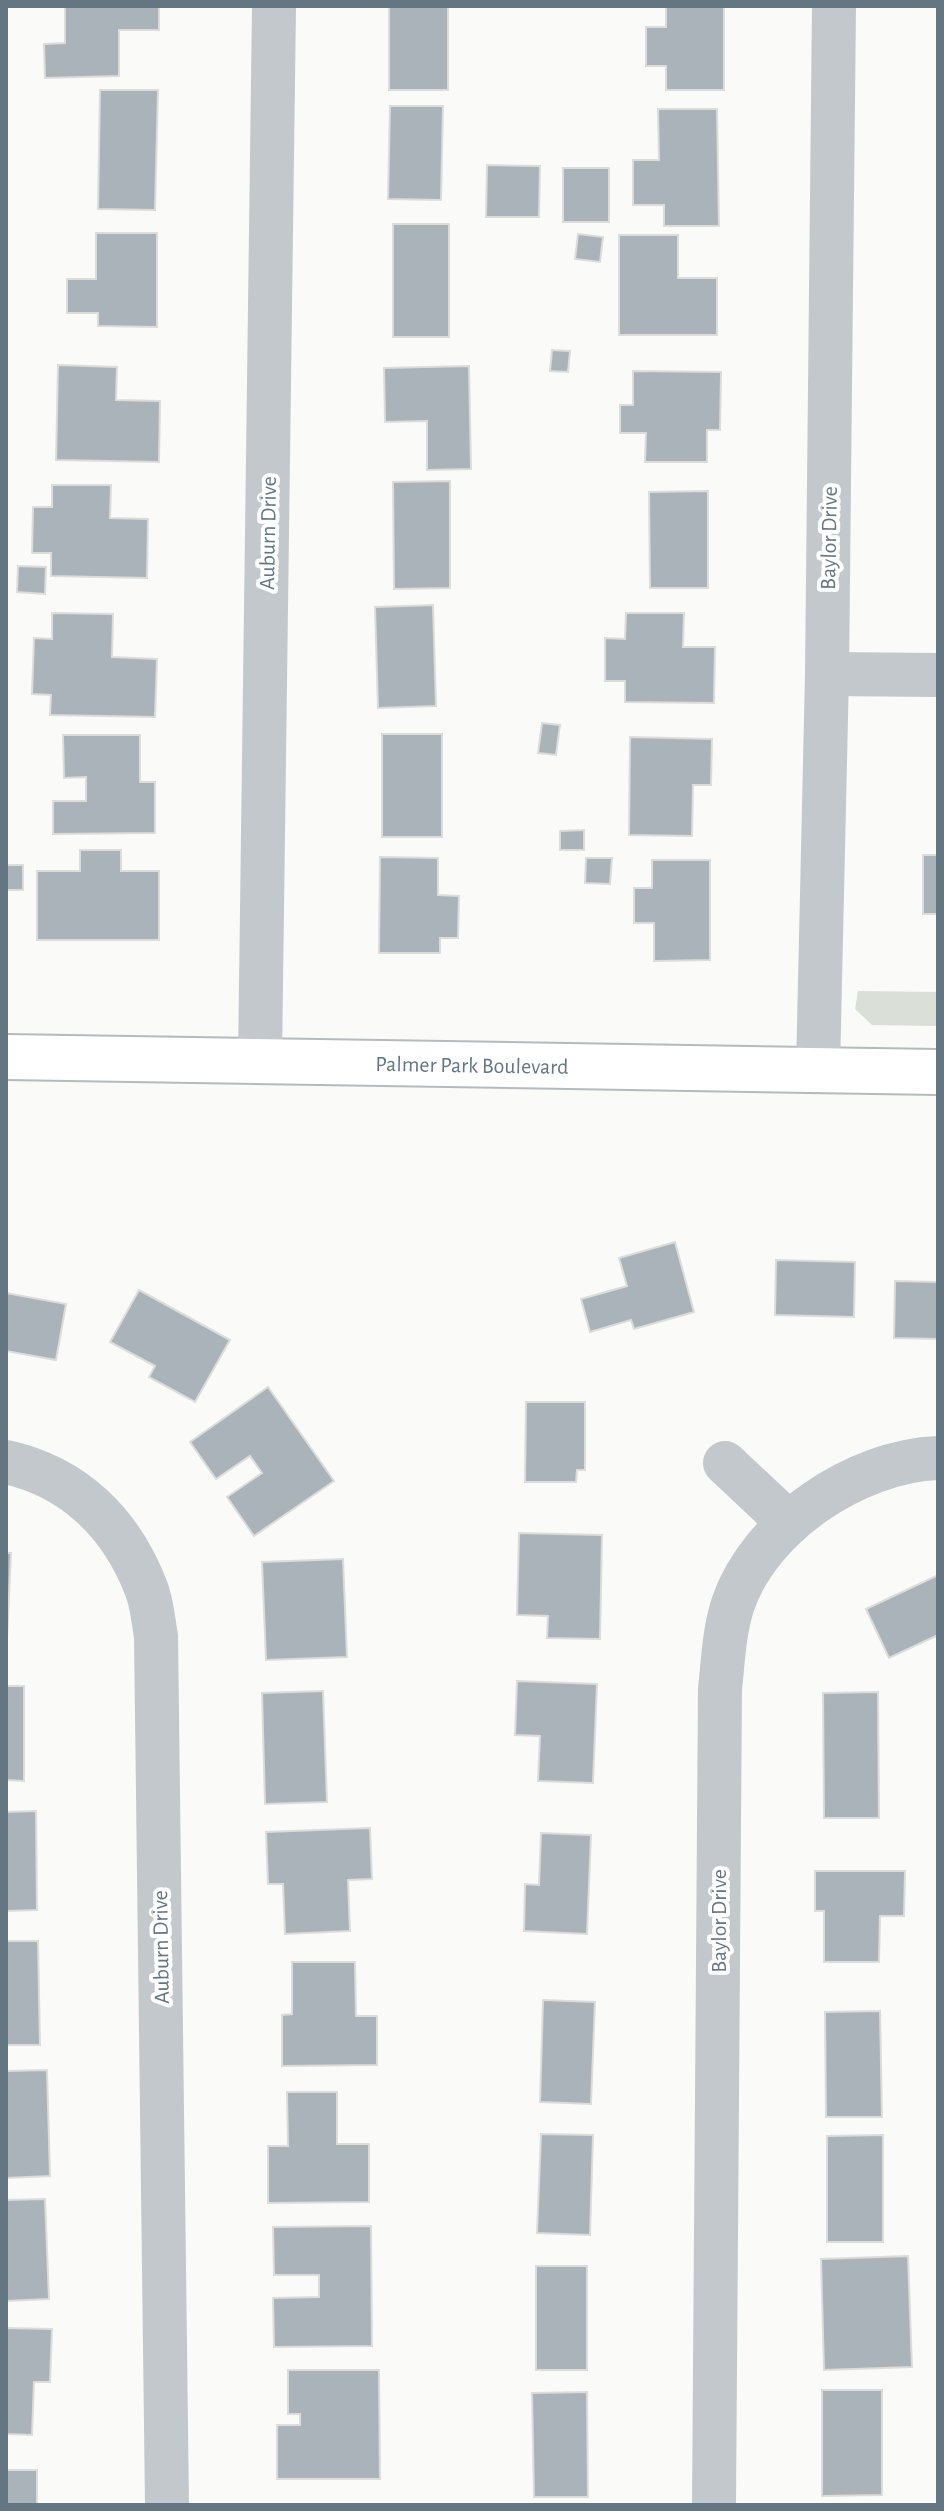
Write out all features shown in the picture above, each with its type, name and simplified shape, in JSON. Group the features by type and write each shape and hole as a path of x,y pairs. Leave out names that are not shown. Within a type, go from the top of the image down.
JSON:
{"main road":[{"name":"Palmer Park Boulevard","path":"6,1057 938,1072"}],"street":[{"name":"Auburn Drive","path":"260,1060 274,6"},
{"name":"Baylor Drive","path":"818,1070 827,674 834,6"},
{"path":"827,674 938,675"},
{"name":"Baylor Drive","path":"714,2505 720,1689 732,1606 746,1574 789,1523 847,1482 890,1465 938,1458"},
{"name":"Auburn Drive","path":"6,1462 49,1475 86,1498 113,1529 132,1557 148,1590 156,1636 167,2505"},
{"path":"725,1463 789,1523"}],"shaded area":[{"path":"858,991 938,992 938,1026 872,1025 855,1009"}],"building":[{"path":"65,6 159,6 159,30 119,30 119,76 45,78 44,44 65,43"},
{"path":"389,6 448,6 448,90 389,90"},
{"path":"666,6 724,6 724,90 666,90 666,66 646,66 646,27 666,27"},
{"path":"100,90 158,90 155,210 98,209"},
{"path":"390,106 443,106 441,200 388,199"},
{"path":"658,109 717,109 719,226 664,226 664,205 633,205 633,160 659,160"},
{"path":"487,165 540,166 539,217 486,217"},
{"path":"563,168 609,168 609,222 563,222"},
{"path":"393,224 449,224 449,337 393,337"},
{"path":"96,233 157,233 157,327 98,326 98,313 67,313 67,279 96,279"},
{"path":"578,234 603,237 600,262 575,259"},
{"path":"619,235 678,235 678,278 717,278 717,335 619,335"},
{"path":"552,350 570,351 568,372 550,371"},
{"path":"58,365 117,367 116,400 160,401 159,462 56,460"},
{"path":"469,366 471,469 427,470 427,421 385,422 384,368"},
{"path":"633,371 721,372 720,430 707,430 707,462 645,462 646,433 620,433 620,405 633,405"},
{"path":"450,481 450,588 394,589 393,482"},
{"path":"52,485 111,485 110,518 148,519 147,578 51,576 51,553 32,553 33,507 52,507"},
{"path":"708,491 708,588 650,588 649,492"},
{"path":"18,566 46,567 45,594 17,592"},
{"path":"433,605 436,706 378,708 375,607"},
{"path":"52,613 113,614 112,657 157,659 155,717 50,715 51,695 32,694 34,638 52,639"},
{"path":"626,613 684,613 683,647 715,647 714,703 625,702 625,681 605,681 605,638 625,639"},
{"path":"542,723 560,725 556,755 538,753"},
{"path":"382,734 442,734 442,837 382,837"},
{"path":"63,735 140,735 140,782 155,782 155,833 53,834 53,801 86,801 86,777 64,778"},
{"path":"630,737 712,739 711,785 693,785 692,836 629,835"},
{"path":"584,830 584,850 560,850 560,831"},
{"path":"80,850 121,850 121,871 159,871 159,940 37,940 37,871 80,871"},
{"path":"923,855 938,855 938,914 923,914"},
{"path":"380,857 438,858 438,895 459,896 458,938 440,938 440,953 379,953"},
{"path":"586,858 612,858 610,884 585,883"},
{"path":"652,860 710,860 710,960 654,961 654,923 634,923 634,888 652,888"},
{"path":"6,865 23,865 23,890 6,890"},
{"path":"675,1242 694,1312 634,1329 631,1320 590,1332 581,1299 627,1286 619,1258"},
{"path":"776,1260 855,1262 854,1317 775,1315"},
{"path":"895,1281 938,1282 938,1339 894,1338"},
{"path":"139,1290 230,1340 195,1402 149,1377 155,1366 110,1342"},
{"path":"6,1293 66,1304 56,1360 6,1351"},
{"path":"268,1387 334,1481 254,1536 227,1497 262,1473 250,1456 216,1479 190,1442"},
{"path":"526,1402 585,1402 585,1470 577,1470 576,1482 525,1482"},
{"path":"519,1533 602,1535 600,1639 547,1638 548,1616 517,1615"},
{"path":"6,1553 11,1553 6,1661"},
{"path":"343,1559 347,1657 266,1660 262,1562"},
{"path":"938,1575 938,1635 889,1658 866,1609"},
{"path":"517,1681 597,1684 593,1783 538,1781 540,1736 515,1735"},
{"path":"6,1686 24,1686 24,1781 6,1780"},
{"path":"323,1691 327,1802 265,1804 262,1693"},
{"path":"878,1692 879,1818 824,1818 823,1693"},
{"path":"36,1811 37,1910 6,1911 6,1812"},
{"path":"370,1828 372,1879 348,1880 350,1931 285,1934 283,1884 268,1884 266,1832"},
{"path":"541,1833 591,1835 587,1934 524,1931 525,1884 539,1885"},
{"path":"815,1871 905,1871 904,1916 880,1916 879,1962 824,1962 824,1911 815,1911"},
{"path":"6,1941 38,1941 40,2045 6,2045"},
{"path":"292,1962 355,1962 356,2016 377,2016 377,2065 282,2066 282,2015 292,2014"},
{"path":"543,2000 595,2002 591,2104 540,2102"},
{"path":"880,2011 882,2117 826,2117 825,2012"},
{"path":"47,2070 50,2176 6,2178 6,2071"},
{"path":"287,2092 337,2092 337,2144 369,2144 369,2202 268,2203 268,2146 288,2146"},
{"path":"541,2134 593,2135 590,2235 537,2233"},
{"path":"883,2135 883,2242 827,2242 827,2136"},
{"path":"45,2199 49,2299 6,2301 6,2200"},
{"path":"371,2226 372,2346 274,2347 273,2298 319,2297 319,2275 274,2275 273,2227"},
{"path":"908,2256 912,2367 824,2370 821,2259"},
{"path":"536,2266 587,2266 587,2370 536,2370"},
{"path":"6,2328 52,2329 50,2382 34,2382 32,2435 6,2434"},
{"path":"288,2370 379,2370 380,2479 277,2479 277,2425 300,2425 300,2414 288,2414"},
{"path":"822,2390 882,2390 882,2495 822,2496"},
{"path":"587,2392 588,2497 534,2497 532,2393"},
{"path":"6,2470 37,2470 37,2505 6,2505"}]}
